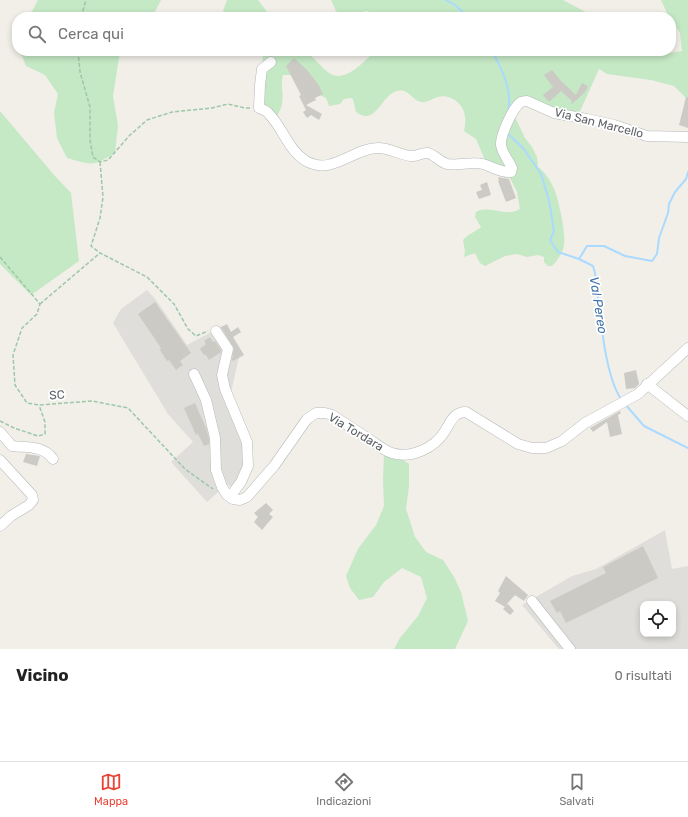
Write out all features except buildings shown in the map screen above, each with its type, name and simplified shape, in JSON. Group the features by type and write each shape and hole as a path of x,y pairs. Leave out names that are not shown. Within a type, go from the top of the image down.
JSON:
{"street":[{"path":"259,108 262,69 271,62"},
{"name":"Via San Marcello","path":"259,108 269,113 294,150 306,161 319,166 333,165 377,148 412,156 423,153 429,154 444,164 479,164 506,173 512,172 512,168 502,150 501,144 503,132 509,118 520,103 527,101 554,113 587,118 647,136 688,138"},
{"path":"194,374 206,400 216,438 216,470 222,487 228,496 241,482 248,466 247,442 225,389 222,375 228,350 216,331"},
{"name":"Via Tordara","path":"228,496 233,499 240,500 247,496 274,466 308,419 316,413 332,415 391,454 418,453 430,446 442,437 453,418 460,412 466,412 518,444 532,448 546,448 562,441 585,423 638,394 647,384 688,348"},
{"path":"647,384 688,416"},
{"path":"0,432 12,446 36,448 49,453 53,459"},
{"path":"0,460 32,495 32,500 29,505 11,516 0,526"},
{"path":"532,602 570,649"}],"path":[{"path":"82,12 86,0"},
{"path":"78,56 80,72 90,107 90,140 93,157 100,162 103,196 100,218 91,246 100,253 146,277 174,304 188,329 196,336 207,331 216,331"},
{"path":"100,162 108,160 129,136 147,120 172,112 212,108 228,104 245,108 259,108"},
{"name":"SC","path":"100,253 40,304 37,314 22,328 13,355 15,385 27,403 39,405 92,401 128,408 185,469 216,491 228,496"},
{"path":"0,257 40,304"},
{"path":"0,421 14,428 38,436 45,434 45,422 39,405"}],"shaded area":[{"path":"147,290 156,300 187,345 223,326 239,357 228,405 249,459 233,488 227,484 207,502 171,462 193,442 168,414 113,323 121,309"},
{"path":"665,530 672,569 688,566 688,649 559,649 522,605 572,576 596,569"}],"green space":[{"path":"38,0 161,0 154,12 32,12"},
{"path":"227,0 258,0 267,12 224,12 223,11"},
{"path":"331,0 563,0 586,12 338,12"},
{"path":"661,0 688,0 688,100 674,86 651,80 607,74 599,69 577,118 559,120 518,97 514,115 525,138 537,157 538,167 553,186 562,217 564,245 560,257 552,266 548,266 544,262 544,257 538,255 527,257 517,254 505,256 485,266 480,263 475,253 464,257 465,251 463,240 481,227 475,217 476,212 486,209 509,212 520,209 517,192 506,170 488,167 476,139 464,131 464,112 456,100 443,96 421,102 407,92 401,90 391,94 374,113 369,116 363,116 356,112 353,99 344,99 340,104 329,106 326,98 316,93 297,75 283,75 282,104 276,118 267,120 256,102 263,56 311,56 329,73 335,76 340,76 357,68 370,56 676,56 676,52 682,51 680,33 676,27 676,12 667,12"},
{"path":"22,56 120,56 113,96 118,125 115,153 97,163 82,162 67,158 57,138 54,113 58,94 45,75 26,66"},
{"path":"0,111 71,193 79,261 31,295 0,264"},
{"path":"384,455 399,457 409,464 409,486 406,509 415,537 426,552 443,560 454,577 461,592 468,621 455,649 394,649 400,638 418,616 427,598 421,577 402,568 384,582 373,597 359,600 350,588 346,576 358,549 376,525 384,506"}],"waterway":[{"name":"Val Pereo","path":"446,0 455,5 463,12"},
{"name":"Val Pereo","path":"494,56 506,80 508,88 508,112"},
{"name":"Val Pereo","path":"507,133 523,148 541,174 549,200 554,231 550,240 558,252 579,259 593,266 606,356 610,373 621,399"},
{"path":"579,259 587,246 604,246 625,256 652,261 657,254 659,238 668,213 669,204 675,192 686,179 688,172"},
{"name":"Val Pereo","path":"625,404 644,426 688,448"}]}
